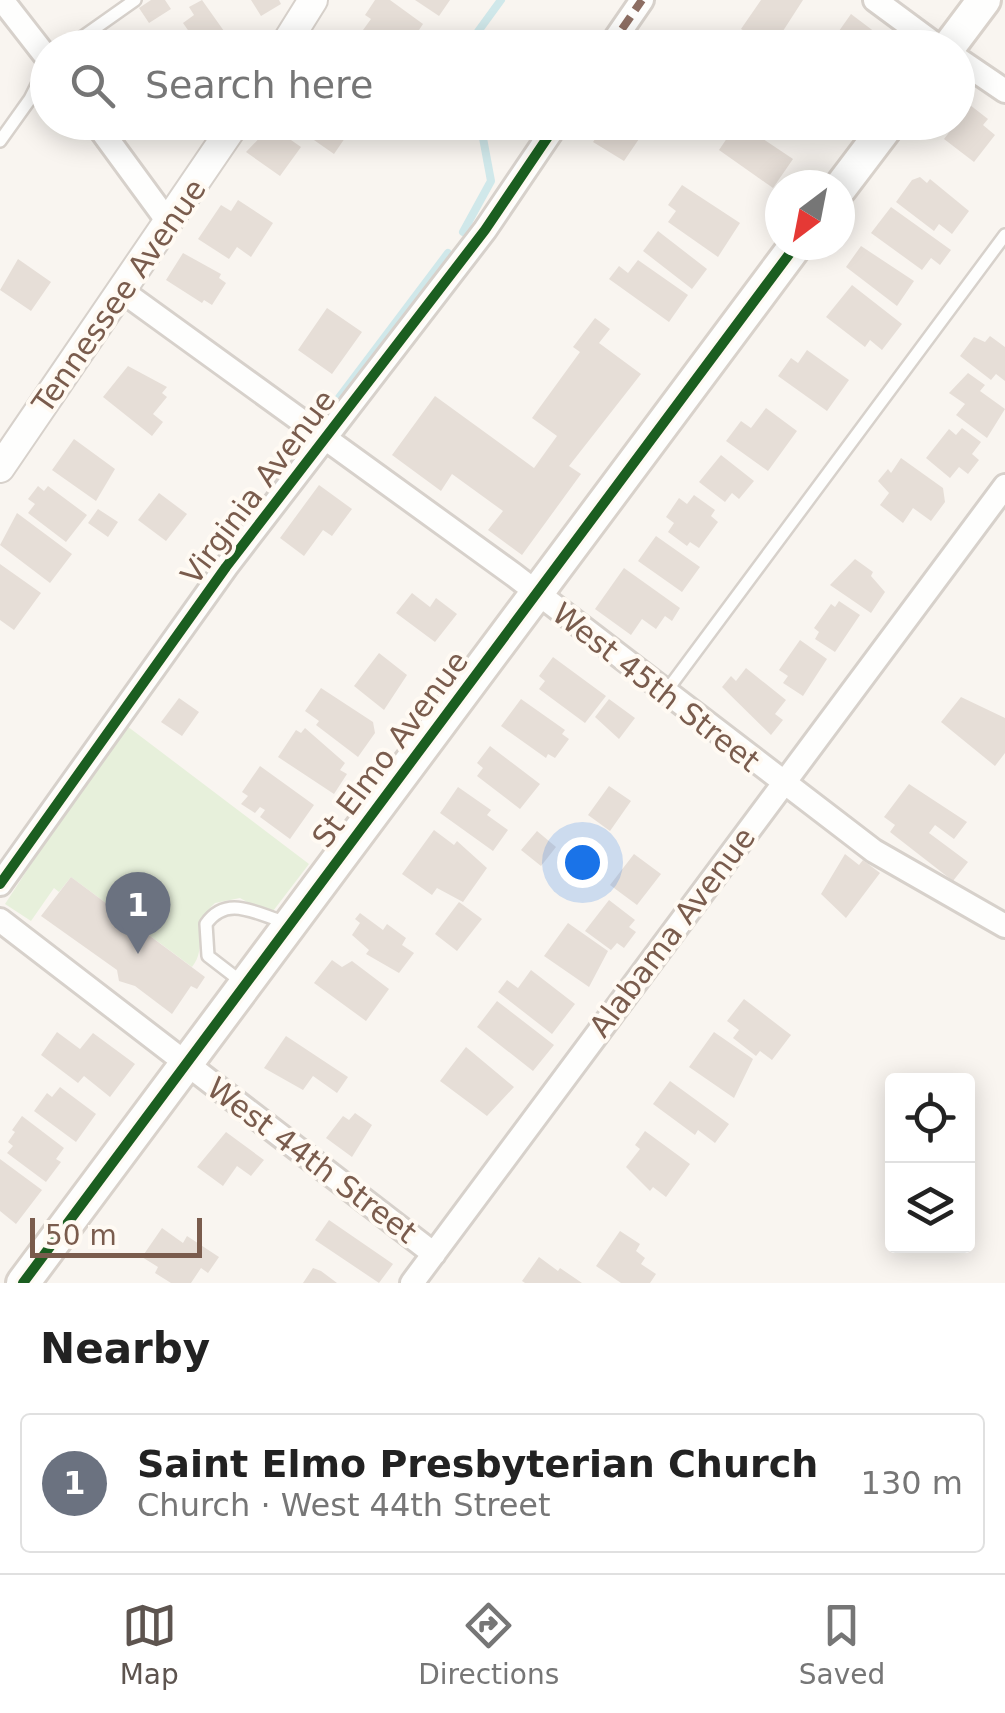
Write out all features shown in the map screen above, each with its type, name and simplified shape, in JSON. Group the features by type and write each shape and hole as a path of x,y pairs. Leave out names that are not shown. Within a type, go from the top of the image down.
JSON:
{"main road":[{"path":"962,30 984,0"},
{"path":"854,170 876,140"},
{"name":"St Elmo Avenue","path":"22,1283 785,260"}],"street":[{"path":"2,0 30,37"},
{"path":"621,30 642,0"},
{"path":"875,0 916,30"},
{"path":"292,30 306,3"},
{"path":"975,71 1005,91"},
{"path":"107,140 169,223"},
{"name":"Tennessee Avenue","path":"0,468 224,140"},
{"name":"Virginia Avenue","path":"0,884 226,566 434,299 545,140"},
{"name":"West 45th Street","path":"122,291 538,596 874,851 1005,926"},
{"name":"Alabama Avenue","path":"412,1283 1005,486"},
{"name":"West 44th Street","path":"0,920 434,1254"}],"lane":[{"path":"92,30 135,0"},
{"path":"0,141 30,91"},
{"path":"665,693 1005,235"},
{"path":"245,984 208,956 206,924 212,915 232,906 290,923"}],"green space":[{"path":"123,723 309,864 270,915 240,898 215,903 203,920 199,951 192,967 71,877 59,892 54,888 31,921 5,904"}],"building":[{"path":"151,0 165,0 171,9 149,23 139,8"},
{"path":"202,0 223,30 188,30 183,23 194,15 189,7"},
{"path":"251,0 279,0 281,4 261,16"},
{"path":"375,0 390,0 423,24 419,30 363,30 371,19 365,15"},
{"path":"415,0 450,0 439,16"},
{"path":"761,0 803,0 784,30 741,29"},
{"path":"851,14 872,30 840,30"},
{"path":"975,109 988,119 983,125 995,135 974,162 945,140 975,140"},
{"path":"258,140 291,140 301,147 280,176 246,152"},
{"path":"314,140 344,140 334,154"},
{"path":"594,140 638,140 624,161"},
{"path":"726,140 765,140 793,159 785,170 765,170 765,182 719,150"},
{"path":"920,177 927,183 930,179 969,211 952,234 939,224 934,231 896,202 912,180"},
{"path":"682,185 740,223 718,257 668,222 676,211 668,205"},
{"path":"238,200 273,223 251,257 237,247 229,259 198,239 221,205 231,211"},
{"path":"891,207 951,250 940,265 931,258 922,270 871,233"},
{"path":"658,231 707,269 692,289 643,251"},
{"path":"861,246 914,281 897,306 846,267 855,260"},
{"path":"183,253 221,274 219,278 226,283 212,305 204,300 202,303 166,280"},
{"path":"18,259 51,282 31,311 0,290"},
{"path":"638,260 688,295 669,322 609,279 619,266 628,273"},
{"path":"852,285 902,324 882,350 870,340 865,347 826,317"},
{"path":"327,308 362,332 332,374 298,350"},
{"path":"595,318 610,329 599,343 641,374 569,466 581,474 522,555 488,530 503,511 452,474 441,491 392,455 435,396 534,468 557,436 532,418 580,352 573,347"},
{"path":"990,336 1005,347 1005,381 996,374 991,380 960,356 974,337 985,342"},
{"path":"807,350 849,380 827,411 778,376 791,358 798,363"},
{"path":"128,366 167,387 162,393 167,397 153,414 163,422 152,436 103,397"},
{"path":"968,373 985,385 980,391 1005,409 987,438 956,415 965,404 949,393"},
{"path":"766,408 797,431 768,471 726,441 741,421 751,428"},
{"path":"962,428 981,442 972,454 979,460 968,474 959,467 950,478 926,458 949,429 956,435"},
{"path":"74,439 115,469 96,501 52,470"},
{"path":"721,455 754,481 739,499 732,493 725,502 699,482"},
{"path":"901,458 943,488 945,502 931,521 913,508 903,523 880,505 889,493 878,481 888,469 891,473"},
{"path":"319,485 352,509 332,536 323,530 304,556 280,538"},
{"path":"38,486 44,491 48,486 87,515 66,542 28,513 35,504 28,499"},
{"path":"159,493 187,514 166,541 138,520"},
{"path":"694,495 715,510 711,516 718,522 699,548 690,542 687,546 668,532 674,523 666,517 679,498 687,504"},
{"path":"98,509 118,522 108,537 88,523"},
{"path":"17,513 72,554 50,583 0,545"},
{"path":"656,536 700,567 682,592 638,561"},
{"path":"855,559 873,572 871,576 885,592 871,613 830,585"},
{"path":"0,564 41,593 14,630 0,620"},
{"path":"624,568 680,608 672,621 665,616 656,629 642,619 631,635 595,609"},
{"path":"412,593 430,607 436,598 457,614 435,642 396,613"},
{"path":"839,601 860,615 835,652 815,639 819,632 814,628 831,604 835,607"},
{"path":"800,640 827,659 803,696 783,683 788,676 779,670"},
{"path":"379,653 407,675 384,710 354,686"},
{"path":"553,657 606,696 585,723 539,689 545,681 539,676"},
{"path":"746,668 786,700 775,714 783,720 771,735 722,687 731,676 736,681"},
{"path":"321,688 373,722 375,733 358,757 316,725 319,721 305,711"},
{"path":"961,697 1005,718 1005,753 995,766 941,722"},
{"path":"179,698 199,712 182,736 161,722"},
{"path":"521,699 565,730 562,734 569,739 555,758 548,754 546,758 501,726"},
{"path":"609,699 635,718 619,739 595,717"},
{"path":"305,728 345,763 340,770 347,774 334,794 278,757 296,730 301,733"},
{"path":"490,746 540,784 520,809 477,776 483,768 477,763"},
{"path":"260,766 314,805 290,839 260,817 265,810 260,807 255,813 241,804 248,796 242,792"},
{"path":"909,784 967,822 954,839 935,825 929,833 968,862 953,881 890,832 895,825 884,817"},
{"path":"609,786 631,801 610,831 588,815"},
{"path":"458,787 491,810 487,815 508,830 493,851 440,813"},
{"path":"434,830 454,845 457,841 487,868 463,902 437,888 432,895 402,874"},
{"path":"537,831 556,847 541,866 521,850"},
{"path":"634,854 661,874 637,905 610,885"},
{"path":"845,854 859,865 863,860 880,873 846,918 821,894"},
{"path":"71,877 205,977 197,989 191,986 172,1014 135,986 119,981 117,970 41,916"},
{"path":"609,900 635,920 629,927 636,932 624,948 617,943 611,950 585,931"},
{"path":"459,902 482,919 457,951 435,934"},
{"path":"360,913 383,930 387,924 406,938 402,945 414,953 399,973 366,954 369,950 352,935 360,923 355,919"},
{"path":"568,923 608,951 589,987 544,956"},
{"path":"332,960 342,967 352,961 389,989 366,1021 314,983"},
{"path":"531,970 575,1004 552,1034 498,992 507,980 518,988"},
{"path":"744,999 791,1035 772,1060 760,1051 756,1056 733,1038 739,1030 727,1021"},
{"path":"497,1001 554,1045 533,1071 477,1027"},
{"path":"57,1032 80,1049 93,1033 135,1064 110,1097 84,1076 78,1083 41,1055"},
{"path":"714,1032 753,1059 734,1098 689,1067"},
{"path":"286,1036 348,1077 337,1093 313,1076 303,1090 264,1068"},
{"path":"466,1047 514,1087 487,1116 440,1081"},
{"path":"670,1081 729,1124 715,1143 698,1130 695,1135 653,1104"},
{"path":"60,1087 96,1114 76,1142 34,1111 47,1093 52,1097"},
{"path":"355,1113 372,1125 352,1157 326,1138 343,1116 349,1120"},
{"path":"22,1116 64,1148 56,1159 61,1162 46,1182 7,1153 13,1146 8,1142 15,1132 12,1130"},
{"path":"645,1131 690,1164 666,1197 653,1187 650,1191 626,1167 640,1149 635,1145"},
{"path":"226,1132 264,1160 251,1176 237,1166 223,1186 197,1167"},
{"path":"0,1159 42,1190 16,1224 0,1211"},
{"path":"329,1220 393,1264 379,1283 315,1240"},
{"path":"162,1228 183,1243 187,1236 219,1257 208,1273 201,1268 191,1283 171,1283 155,1273 158,1267 142,1257"},
{"path":"620,1231 640,1244 636,1251 645,1258 641,1264 656,1274 650,1283 621,1283 596,1266"},
{"path":"539,1257 582,1283 525,1283 522,1281"},
{"path":"313,1268 321,1271 337,1283 303,1283"}],"waterway":[{"path":"479,30 501,0"},
{"path":"463,232 491,181 483,140"},
{"path":"326,415 448,253"}],"marked path":[{"path":"621,30 642,0"}],"cycle path":[{"path":"0,884 226,567 485,230 546,140"},
{"path":"23,1283 785,260"}],"place":[{"name":"Saint Elmo Presbyterian Church","path":"138,954"}]}
